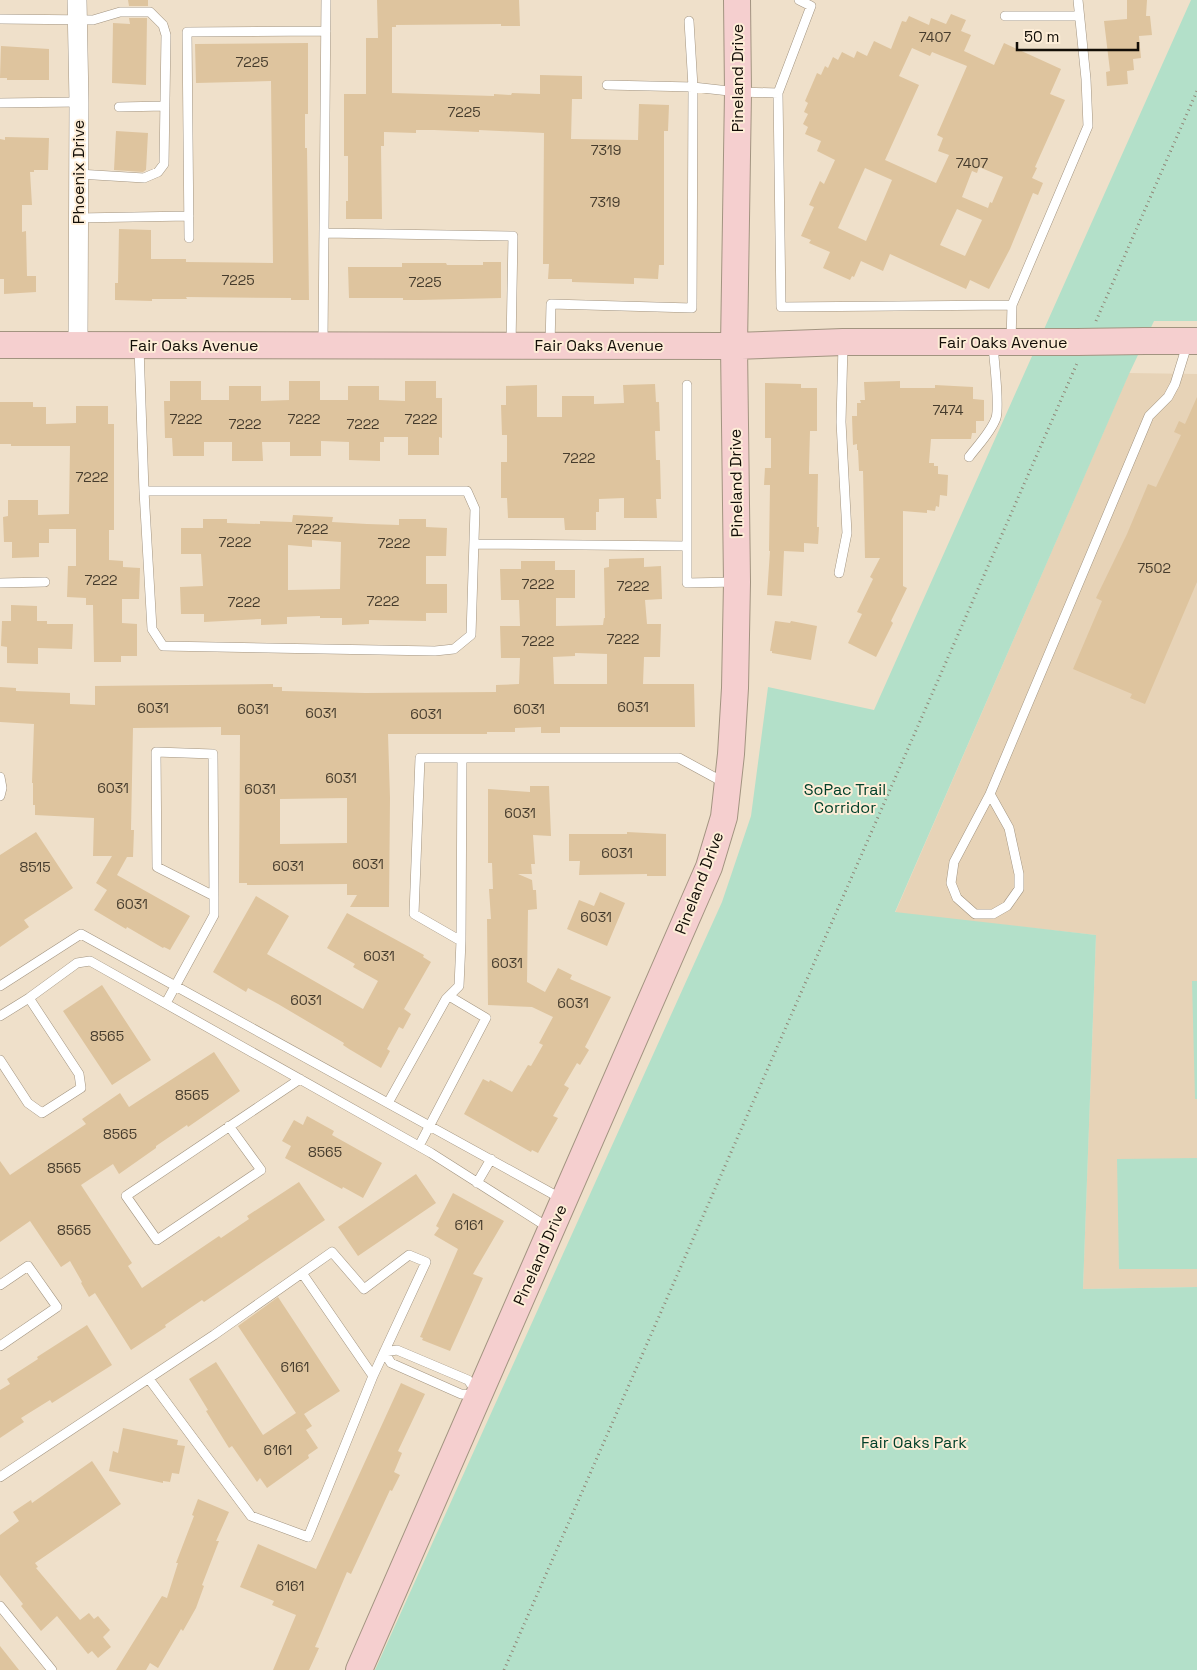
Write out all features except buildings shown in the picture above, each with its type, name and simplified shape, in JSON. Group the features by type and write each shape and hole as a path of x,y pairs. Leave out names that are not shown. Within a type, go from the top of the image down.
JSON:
{"street":[{"name":"Phoenix Drive","path":"77,0 78,344"},
{"name":"Pineland Drive","path":"359,1670 709,867 724,817 735,688 737,582 734,346 738,92 737,0"},
{"name":"Fair Oaks Avenue","path":"0,345 734,346 843,342 1192,341"}],"lane":[{"path":"323,345 326,0"},
{"path":"799,0 812,6 778,93 781,307 1012,305"},
{"path":"969,457 984,438 996,418 996,403 1012,342 1012,305 1088,126 1086,79 1078,16 1078,0"},
{"path":"0,19 93,20 120,12 150,12 163,25 166,35 164,164 158,172 144,178 78,174"},
{"path":"1005,16 1078,16"},
{"path":"550,345 551,304 692,308 693,87 689,21"},
{"path":"189,238 187,32 326,31"},
{"path":"607,85 693,87 738,92 778,93"},
{"path":"0,103 78,102"},
{"path":"119,107 164,106"},
{"path":"78,218 189,216"},
{"path":"324,233 513,236 511,345"},
{"path":"990,794 1010,828 1019,874 1018,889 1007,906 993,914 975,914 956,898 951,883 954,862 990,794 1149,416 1168,397 1192,341"},
{"path":"839,573 847,533 841,422 843,342"},
{"path":"139,344 144,491 152,629 163,646 435,651 454,649 471,635 475,508 467,491 144,491"},
{"path":"687,385 687,582 737,582"},
{"path":"474,544 687,546"},
{"path":"0,583 45,582"},
{"path":"166,1003 214,915 214,896 213,754 156,752 157,867 214,896"},
{"path":"461,941 414,914 420,758 679,758 728,784"},
{"path":"388,1103 449,996 459,986 462,758"},
{"path":"0,777 2,788 0,796"},
{"path":"0,986 82,934 564,1200"},
{"path":"0,1016 29,998 77,963 90,961 419,1146 551,1230"},
{"path":"419,1146 486,1018 449,996"},
{"path":"0,1060 28,1103 42,1113 81,1088 79,1074 29,998"},
{"path":"229,1126 261,1170 157,1240 126,1196 229,1126 300,1079"},
{"path":"477,1183 491,1159"},
{"path":"0,1477 214,1335 332,1252 364,1289 409,1255 426,1262 373,1376 308,1537 251,1516 149,1379"},
{"path":"0,1285 28,1266 57,1307 0,1346"},
{"path":"302,1273 373,1376"},
{"path":"384,1352 397,1350 468,1380 479,1395"},
{"path":"384,1352 391,1363 461,1394 479,1395"},
{"path":"0,1606 52,1670"}],"path":[{"path":"1092,328 1197,91"},
{"path":"504,1670 1080,355"}],"shaded area":[{"path":"1129,373 1197,374 1197,1287 1083,1289 1096,935 895,913"}],"green space":[{"path":"1191,0 1197,0 1197,321 1154,321 1129,374 895,912 1096,935 1083,1289 1197,1287 1197,1670 375,1670 722,902 751,816 768,687 874,710"},
{"path":"1192,981 1197,981 1197,1099 1195,1099"},
{"path":"1197,1158 1197,1269 1119,1269 1117,1159"}],"park label":[{"name":"SoPac Trail Corridor","path":"845,798"},
{"name":"Fair Oaks Park","path":"914,1442"}]}
